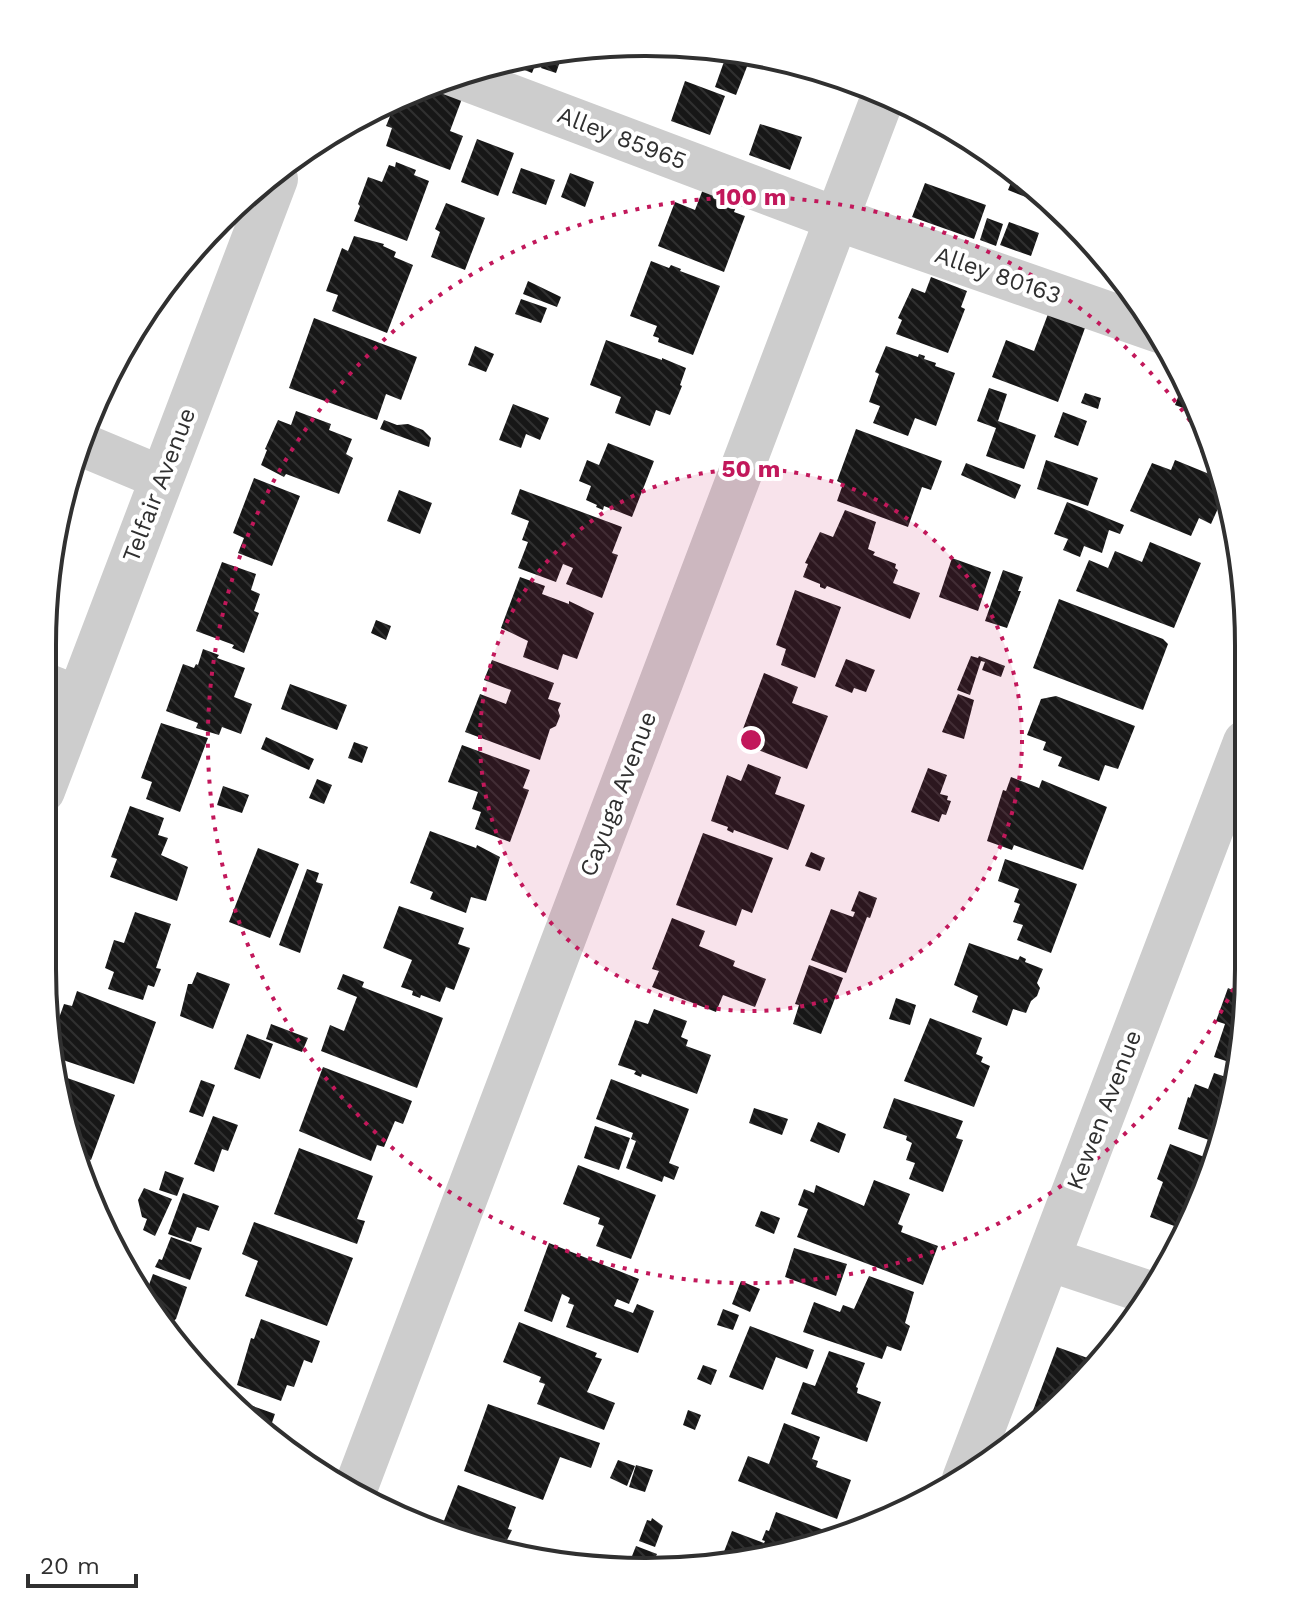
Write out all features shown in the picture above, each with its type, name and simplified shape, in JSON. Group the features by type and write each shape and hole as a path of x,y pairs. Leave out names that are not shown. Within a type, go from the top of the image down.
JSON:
{"street":[{"name":"Alley 85965","path":"473,82 837,219"},
{"name":"Cayuga Avenue","path":"358,1483 880,105"},
{"name":"Telfair Avenue","path":"56,719 61,691 162,478 272,190"},
{"name":"Alley 80163","path":"837,219 1140,324"},
{"path":"90,448 162,478"},
{"name":"Kewen Avenue","path":"971,1460 1235,768"},
{"path":"1048,1259 1140,1290"}],"building":[{"path":"724,61 748,65 736,95 715,87"},
{"path":"560,62 556,73 541,68 542,65"},
{"path":"535,66 532,73 522,69"},
{"path":"685,81 725,96 710,135 671,121"},
{"path":"447,90 463,96 450,131 463,136 450,170 386,146 392,128 386,126 391,114 420,101"},
{"path":"760,124 802,137 790,170 749,155"},
{"path":"477,139 514,153 498,196 461,182"},
{"path":"396,162 416,170 414,175 429,181 407,241 354,221 368,177 382,182 389,165 395,167"},
{"path":"521,168 555,180 546,205 512,193"},
{"path":"570,173 594,182 585,207 561,197"},
{"path":"925,183 986,205 974,239 912,217"},
{"path":"1011,183 1030,199 1008,190"},
{"path":"705,184 740,197 734,212 745,216 724,272 658,246 675,202 695,210"},
{"path":"446,203 485,218 465,270 431,257 440,232 435,229"},
{"path":"987,218 1003,224 996,246 980,240"},
{"path":"1009,222 1039,233 1031,256 1000,245"},
{"path":"354,236 384,244 396,252 394,257 413,265 387,333 332,311 338,295 326,291 342,248 348,251"},
{"path":"651,261 669,268 671,265 720,286 693,355 658,342 659,338 653,336 657,326 630,316"},
{"path":"931,277 967,291 961,307 965,309 948,353 896,334 902,320 898,318 912,288 925,293"},
{"path":"528,281 561,297 557,307 523,294"},
{"path":"521,299 547,308 541,323 515,314"},
{"path":"1048,314 1085,328 1058,402 992,377 1006,340 1034,351"},
{"path":"314,318 417,357 401,400 386,394 377,420 289,388"},
{"path":"606,340 686,368 670,415 656,410 650,426 615,413 621,397 590,385"},
{"path":"475,346 494,354 486,372 468,365"},
{"path":"886,346 918,357 919,354 925,356 924,359 936,363 935,366 955,373 936,426 915,418 908,436 873,423 880,406 869,402 879,374 875,372"},
{"path":"989,388 1007,394 998,421 1036,435 1024,469 986,456 996,428 977,421"},
{"path":"1085,393 1101,398 1098,409 1081,403"},
{"path":"1179,395 1185,409 1175,405"},
{"path":"513,404 549,418 540,440 526,434 521,448 499,440"},
{"path":"296,411 331,424 329,430 352,439 346,454 353,458 339,494 286,474 284,477 261,465 278,420 291,425"},
{"path":"1063,412 1087,421 1078,446 1054,437"},
{"path":"384,420 423,430 431,438 429,447 380,429"},
{"path":"856,429 942,461 931,490 922,487 908,527 837,501 843,484 837,481"},
{"path":"608,443 654,461 632,517 604,506 603,510 596,507 586,500 591,486 579,481 587,460 599,465"},
{"path":"1046,460 1098,478 1088,506 1037,489"},
{"path":"1175,460 1209,474 1218,507 1211,524 1199,518 1191,536 1130,511 1152,463 1171,470"},
{"path":"966,463 1021,485 1015,499 961,475"},
{"path":"254,478 300,496 272,566 238,553 244,538 233,533"},
{"path":"520,489 622,527 612,553 618,555 602,598 566,584 573,568 563,564 556,582 518,568 528,542 522,540 529,521 511,514"},
{"path":"399,490 432,503 420,534 387,521"},
{"path":"1067,502 1124,525 1120,534 1109,530 1102,553 1084,546 1080,557 1063,550 1068,539 1054,534"},
{"path":"845,510 876,522 868,549 875,552 873,555 896,564 898,570 893,583 920,593 910,619 827,586 825,589 803,577 808,564 805,563 820,532 833,537"},
{"path":"1150,542 1201,563 1174,628 1076,591 1089,560 1108,568 1115,551 1142,562"},
{"path":"952,558 991,572 978,611 939,597"},
{"path":"222,562 256,574 251,590 260,594 254,611 259,613 244,653 232,648 234,645 196,631"},
{"path":"1003,570 1023,577 1007,628 985,621"},
{"path":"520,577 545,586 542,594 569,604 569,601 594,613 577,659 563,654 558,670 523,657 528,641 501,628"},
{"path":"795,590 841,607 815,678 781,665 786,649 776,645"},
{"path":"1059,599 1163,639 1168,644 1143,710 1033,668"},
{"path":"376,620 391,626 386,640 371,633"},
{"path":"203,649 219,655 217,658 245,668 234,697 252,704 241,734 222,727 219,735 196,728 198,723 166,711 183,664 194,668 198,665"},
{"path":"971,656 1005,666 1001,677 982,670 985,662 981,661 970,695 957,690"},
{"path":"846,659 875,670 866,692 854,688 852,693 835,686"},
{"path":"492,660 554,683 548,699 561,703 558,710 560,716 556,726 550,729 540,760 465,732 480,694 506,704 511,690 484,680"},
{"path":"764,673 798,687 792,703 828,716 807,769 738,742"},
{"path":"290,684 347,705 337,730 281,709"},
{"path":"958,694 974,700 964,739 942,732"},
{"path":"1056,696 1135,726 1118,769 1105,765 1099,781 1058,766 1062,757 1043,750 1046,742 1027,735 1041,699"},
{"path":"161,723 208,738 180,812 146,799 152,782 141,778"},
{"path":"266,737 314,759 309,770 261,749"},
{"path":"354,742 368,747 362,763 348,758"},
{"path":"462,745 530,770 523,788 529,790 510,842 475,829 481,812 472,809 478,792 448,782"},
{"path":"748,764 781,777 775,794 805,805 788,850 734,830 733,833 727,830 728,827 711,821 727,775 741,781"},
{"path":"928,768 947,775 940,794 948,796 947,800 951,801 946,815 942,814 939,822 911,812"},
{"path":"1011,777 1039,788 1042,780 1107,807 1083,870 1014,845 1012,850 987,841 1003,790 1006,791"},
{"path":"317,779 332,785 324,804 309,798"},
{"path":"223,786 249,795 242,813 217,805"},
{"path":"130,806 164,818 158,835 168,838 161,855 188,867 177,901 110,877 117,859 111,857"},
{"path":"430,831 476,848 477,845 500,857 486,901 471,897 466,913 430,899 433,892 410,883"},
{"path":"703,833 773,858 752,913 742,909 736,926 676,905"},
{"path":"258,848 299,864 270,938 229,922"},
{"path":"811,852 825,858 820,871 805,866"},
{"path":"1005,859 1077,884 1051,953 1017,940 1023,925 1013,922 1020,904 1014,902 1019,889 998,881"},
{"path":"307,869 319,873 316,882 323,884 300,953 279,945"},
{"path":"859,891 877,898 846,973 811,960 831,909 853,917 855,912 851,911"},
{"path":"399,906 464,928 458,944 470,948 454,990 446,987 440,1002 412,995 413,991 401,987 412,960 383,948"},
{"path":"135,912 171,924 156,968 161,969 154,987 148,985 143,1000 108,989 114,972 105,968 114,940 124,943"},
{"path":"672,918 705,931 699,946 735,961 733,966 766,979 755,1007 723,995 716,1012 652,987 659,971 652,969"},
{"path":"969,943 1018,960 1020,956 1026,959 1025,962 1043,969 1037,983 1040,988 1037,996 1026,1013 1013,1009 1007,1026 972,1012 978,996 954,985"},
{"path":"809,965 843,978 821,1034 793,1024 799,1005 795,1004"},
{"path":"197,972 230,984 213,1029 180,1016 188,984 192,984"},
{"path":"343,974 364,982 362,987 443,1018 417,1088 321,1051 330,1025 344,1031 357,997 337,989"},
{"path":"1228,988 1234,991 1227,1061 1214,1057 1225,1024 1216,1021"},
{"path":"77,991 156,1022 134,1084 63,1060 58,1020 64,1004 72,1006"},
{"path":"896,998 916,1005 910,1025 889,1019"},
{"path":"654,1009 687,1021 681,1037 688,1040 686,1046 711,1055 697,1094 642,1074 641,1077 634,1074 636,1071 618,1065 635,1020 648,1024"},
{"path":"930,1018 982,1038 976,1054 983,1057 981,1062 990,1066 974,1107 904,1081"},
{"path":"271,1024 308,1038 302,1052 266,1039"},
{"path":"247,1034 273,1044 260,1079 234,1069"},
{"path":"323,1067 412,1101 403,1124 395,1121 384,1147 377,1145 371,1161 299,1131"},
{"path":"1214,1073 1225,1077 1209,1140 1178,1129 1195,1084 1208,1089"},
{"path":"66,1078 115,1095 91,1160 87,1158"},
{"path":"611,1079 689,1109 669,1163 679,1167 674,1180 664,1176 662,1182 626,1168 636,1141 631,1139 633,1133 596,1119"},
{"path":"201,1080 215,1085 203,1117 189,1112"},
{"path":"894,1098 963,1121 956,1138 963,1140 943,1192 909,1179 915,1163 906,1160 912,1143 906,1140 907,1136 883,1128"},
{"path":"754,1108 788,1119 782,1135 749,1123"},
{"path":"213,1116 238,1125 228,1151 222,1149 214,1172 194,1164"},
{"path":"818,1122 846,1134 839,1153 810,1141"},
{"path":"595,1126 630,1138 619,1170 584,1158"},
{"path":"1170,1144 1204,1157 1175,1226 1150,1217 1163,1182 1157,1179"},
{"path":"299,1148 373,1176 357,1219 365,1221 357,1244 274,1214"},
{"path":"578,1165 656,1195 631,1259 596,1246 604,1226 598,1224 600,1218 563,1204"},
{"path":"165,1171 184,1178 177,1196 159,1190"},
{"path":"874,1180 910,1194 898,1224 903,1226 901,1232 938,1246 923,1285 797,1237 808,1209 798,1205 804,1189 814,1193 816,1185 864,1206"},
{"path":"144,1188 172,1199 155,1236 143,1230 147,1219 142,1217 138,1200"},
{"path":"183,1193 219,1206 209,1231 197,1227 191,1242 168,1234"},
{"path":"761,1211 780,1218 774,1234 755,1226"},
{"path":"254,1222 353,1258 327,1326 245,1296 258,1261 242,1254"},
{"path":"171,1237 202,1248 190,1280 155,1267 159,1259 162,1260"},
{"path":"549,1243 639,1279 629,1304 617,1299 614,1306 633,1313 637,1304 654,1311 638,1353 566,1327 574,1305 568,1303 570,1298 562,1294 552,1322 524,1311"},
{"path":"794,1248 847,1264 836,1296 785,1277"},
{"path":"153,1274 187,1287 176,1319 173,1321 149,1286"},
{"path":"869,1276 914,1292 905,1323 910,1326 901,1351 887,1346 882,1359 803,1332 814,1302 840,1312 843,1305 854,1309"},
{"path":"741,1281 760,1289 750,1312 732,1304"},
{"path":"723,1309 739,1315 733,1330 717,1325"},
{"path":"261,1319 320,1341 312,1363 304,1360 294,1387 287,1385 281,1401 237,1385 251,1338 254,1339"},
{"path":"519,1322 597,1353 595,1357 602,1359 587,1392 615,1403 604,1430 537,1404 545,1384 539,1382 541,1377 503,1362"},
{"path":"750,1326 814,1350 807,1369 776,1357 763,1390 729,1377"},
{"path":"1057,1347 1088,1358 1062,1385 1032,1414"},
{"path":"829,1351 865,1363 856,1387 857,1393 881,1402 867,1442 791,1414 803,1382 815,1386"},
{"path":"703,1365 717,1370 711,1385 697,1379"},
{"path":"488,1404 600,1443 591,1468 560,1457 543,1500 464,1471"},
{"path":"249,1405 275,1414 272,1424"},
{"path":"688,1410 701,1415 695,1430 683,1425"},
{"path":"784,1423 820,1437 812,1459 818,1461 816,1467 851,1480 837,1519 738,1481 748,1456 769,1464"},
{"path":"618,1460 635,1466 627,1486 610,1478"},
{"path":"636,1465 653,1470 645,1492 629,1487"},
{"path":"458,1485 516,1507 507,1540 443,1522"},
{"path":"776,1512 824,1530 761,1547 724,1553 732,1531 764,1543 762,1540 766,1530 769,1531"},
{"path":"652,1518 663,1526 655,1547 639,1541 647,1520 651,1521"},
{"path":"636,1546 657,1554 655,1558 632,1556"}]}
